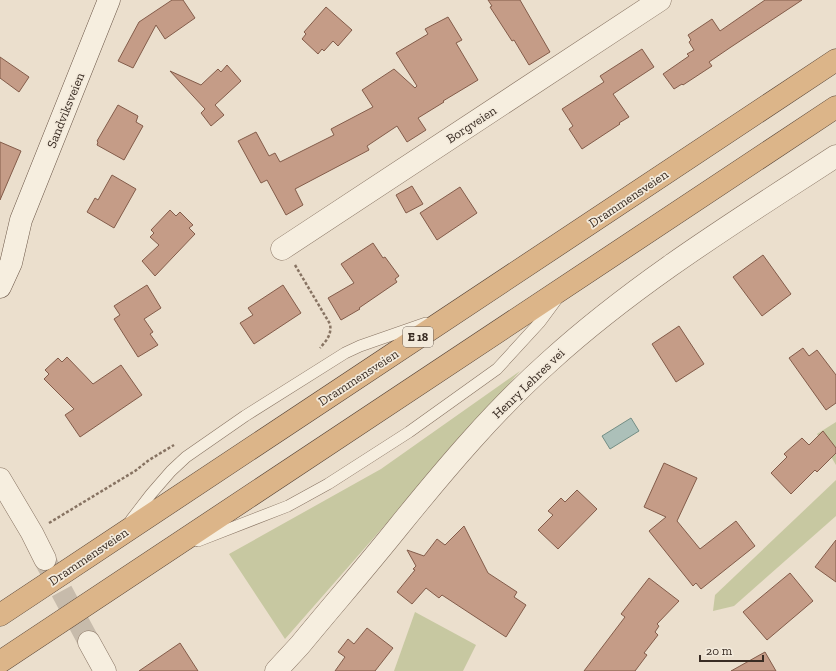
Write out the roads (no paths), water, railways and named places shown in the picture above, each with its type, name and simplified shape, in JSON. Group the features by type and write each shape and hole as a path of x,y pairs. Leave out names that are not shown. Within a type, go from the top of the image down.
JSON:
{"highway":[{"name":"Drammensveien","path":"0,615 121,533 836,60"},
{"path":"5,659 836,107"}],"street":[{"name":"Sandviksveien","path":"0,287 11,264 21,220 109,0"},
{"name":"Borgveien","path":"282,249 660,0"},
{"name":"Henry Lehres vei","path":"276,671 310,633 439,477 498,411 550,361 606,312 690,253 836,156"},
{"name":"Sandviksveien","path":"0,250 21,220"},
{"path":"0,479 32,533 45,559"},
{"path":"89,642 105,671"}],"lane":[{"path":"160,556 288,506 328,484 410,432 497,369 540,322 566,286"},
{"path":"121,533 171,471 186,457 245,416 345,353 360,346 455,312"}],"water":[{"path":"631,418 639,431 610,449 602,436"}],"tunnel":[{"path":"46,562 89,642"}]}
